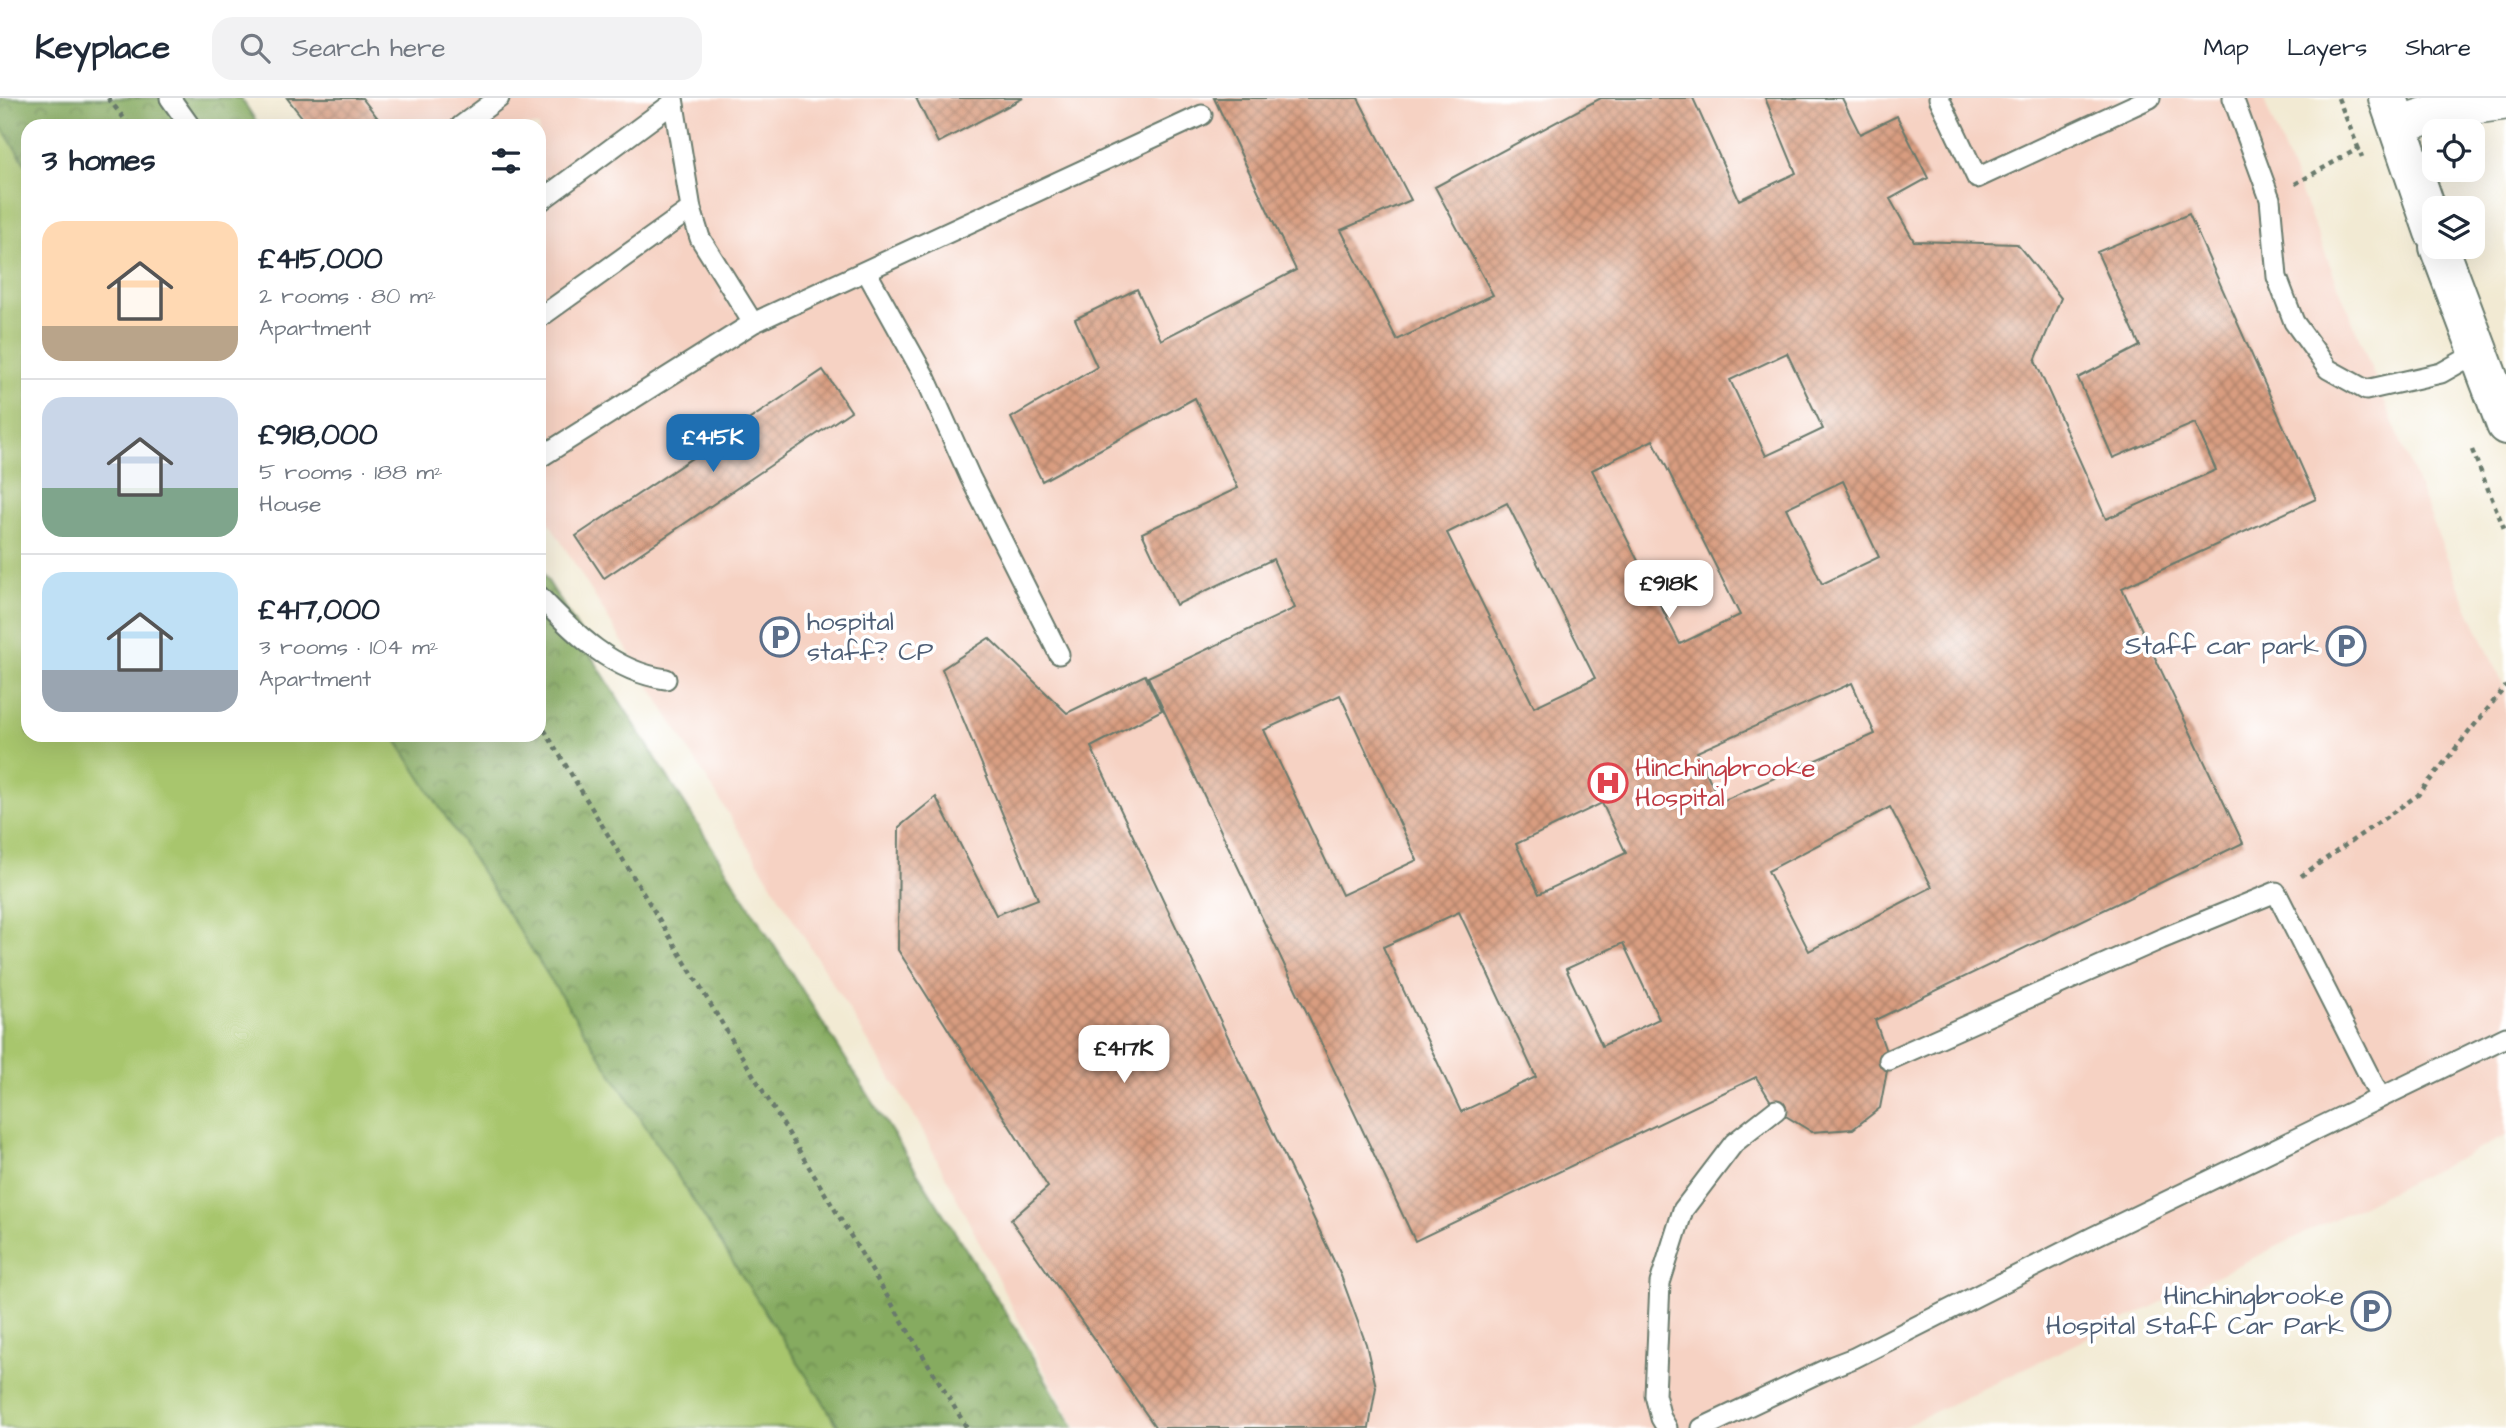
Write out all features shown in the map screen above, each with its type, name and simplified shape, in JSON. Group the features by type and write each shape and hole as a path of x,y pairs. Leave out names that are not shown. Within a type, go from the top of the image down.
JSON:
{"street":[{"path":"2422,197 2393,112 2448,109 2506,101"},
{"path":"2444,259 2506,425"}],"lane":[{"path":"170,98 185,119"},
{"path":"470,119 499,98"},
{"path":"1939,98 1977,178 2150,98"},
{"path":"2233,98 2270,199 2277,277 2294,322 2328,369 2366,390 2441,373 2480,351"},
{"path":"546,197 673,101 691,209 700,238 753,323"},
{"path":"546,454 753,323 1202,115"},
{"path":"546,313 691,209"},
{"path":"866,271 925,377 970,477 1059,654"},
{"path":"546,603 605,656 650,677 666,679"},
{"path":"1889,1060 2161,939 2276,892 2380,1097"},
{"path":"1702,1428 1833,1366 1854,1359 2093,1237 2506,1037"},
{"path":"1667,1428 1661,1418 1655,1395 1660,1283 1683,1210 1734,1143 1776,1110"}],"path":[{"path":"108,98 124,119"},
{"path":"2270,199 2393,112"},
{"path":"2276,892 2418,795 2506,686"},
{"path":"546,733 967,1428"}],"shaded area":[{"name":"Hinchingbrooke Hospital","path":"290,98 2263,98 2463,597 2506,691 2506,1136 1901,1428 1077,1428 1050,1381 919,1124 546,517 546,119 303,119"}],"green space":[{"path":"0,98 241,98 254,119 21,119 21,157 0,125"},
{"path":"0,125 21,157 21,742 398,742 814,1382 837,1428 0,1428"},
{"path":"546,578 587,643 585,646 1018,1332 1074,1428 840,1428 398,742 546,742"}],"building":[{"path":"287,98 362,98 378,119 304,119"},
{"path":"916,98 1023,98 938,143"},
{"path":"1214,98 1358,98 1411,200 1341,230 1397,340 1493,295 1435,187 1601,98 1693,98 1739,200 1796,173 1765,98 1842,98 1860,134 1897,116 1928,178 1890,199 1914,241 2017,244 2061,298 2035,361 2106,519 2216,470 2195,423 2113,458 2078,378 2140,346 2097,252 2189,214 2316,499 2122,588 2243,843 1875,1020 1889,1060 1880,1108 1853,1129 1812,1132 1776,1110 1756,1077 1415,1241 1148,677 1295,608 1273,559 1176,605 1142,533 1238,488 1195,398 1042,481 1011,418 1097,367 1075,319 1137,289 1161,340 1296,270","holes":["1787,353 1823,429 1766,456 1730,380","1653,440 1740,615 1680,644 1592,470","1843,481 1879,557 1822,584 1786,508","1507,503 1595,678 1534,707 1447,533","1852,683 1875,734 1720,802 1697,752","1340,695 1417,860 1342,895 1264,730","1602,803 1626,853 1539,894 1516,844","1890,807 1932,887 1809,951 1768,871","1459,912 1536,1077 1461,1112 1383,947","1623,943 1659,1019 1602,1046 1566,969"]},
{"path":"823,370 851,411 604,578 576,536"},
{"path":"989,638 1067,713 1145,675 1162,710 1091,747 1341,1276 1366,1344 1376,1387 1369,1428 1156,1428 1011,1220 1048,1187 898,950 899,827 936,797 996,915 1038,899 942,669"}],"place":[{"name":"hospital staff? CP","path":"780,637"},
{"name":"Staff car park","path":"2346,646"},
{"name":"Hinchingbrooke Hospital","path":"1608,783"},
{"name":"Hinchingbrooke Hospital Staff Car Park","path":"2371,1311"}]}
